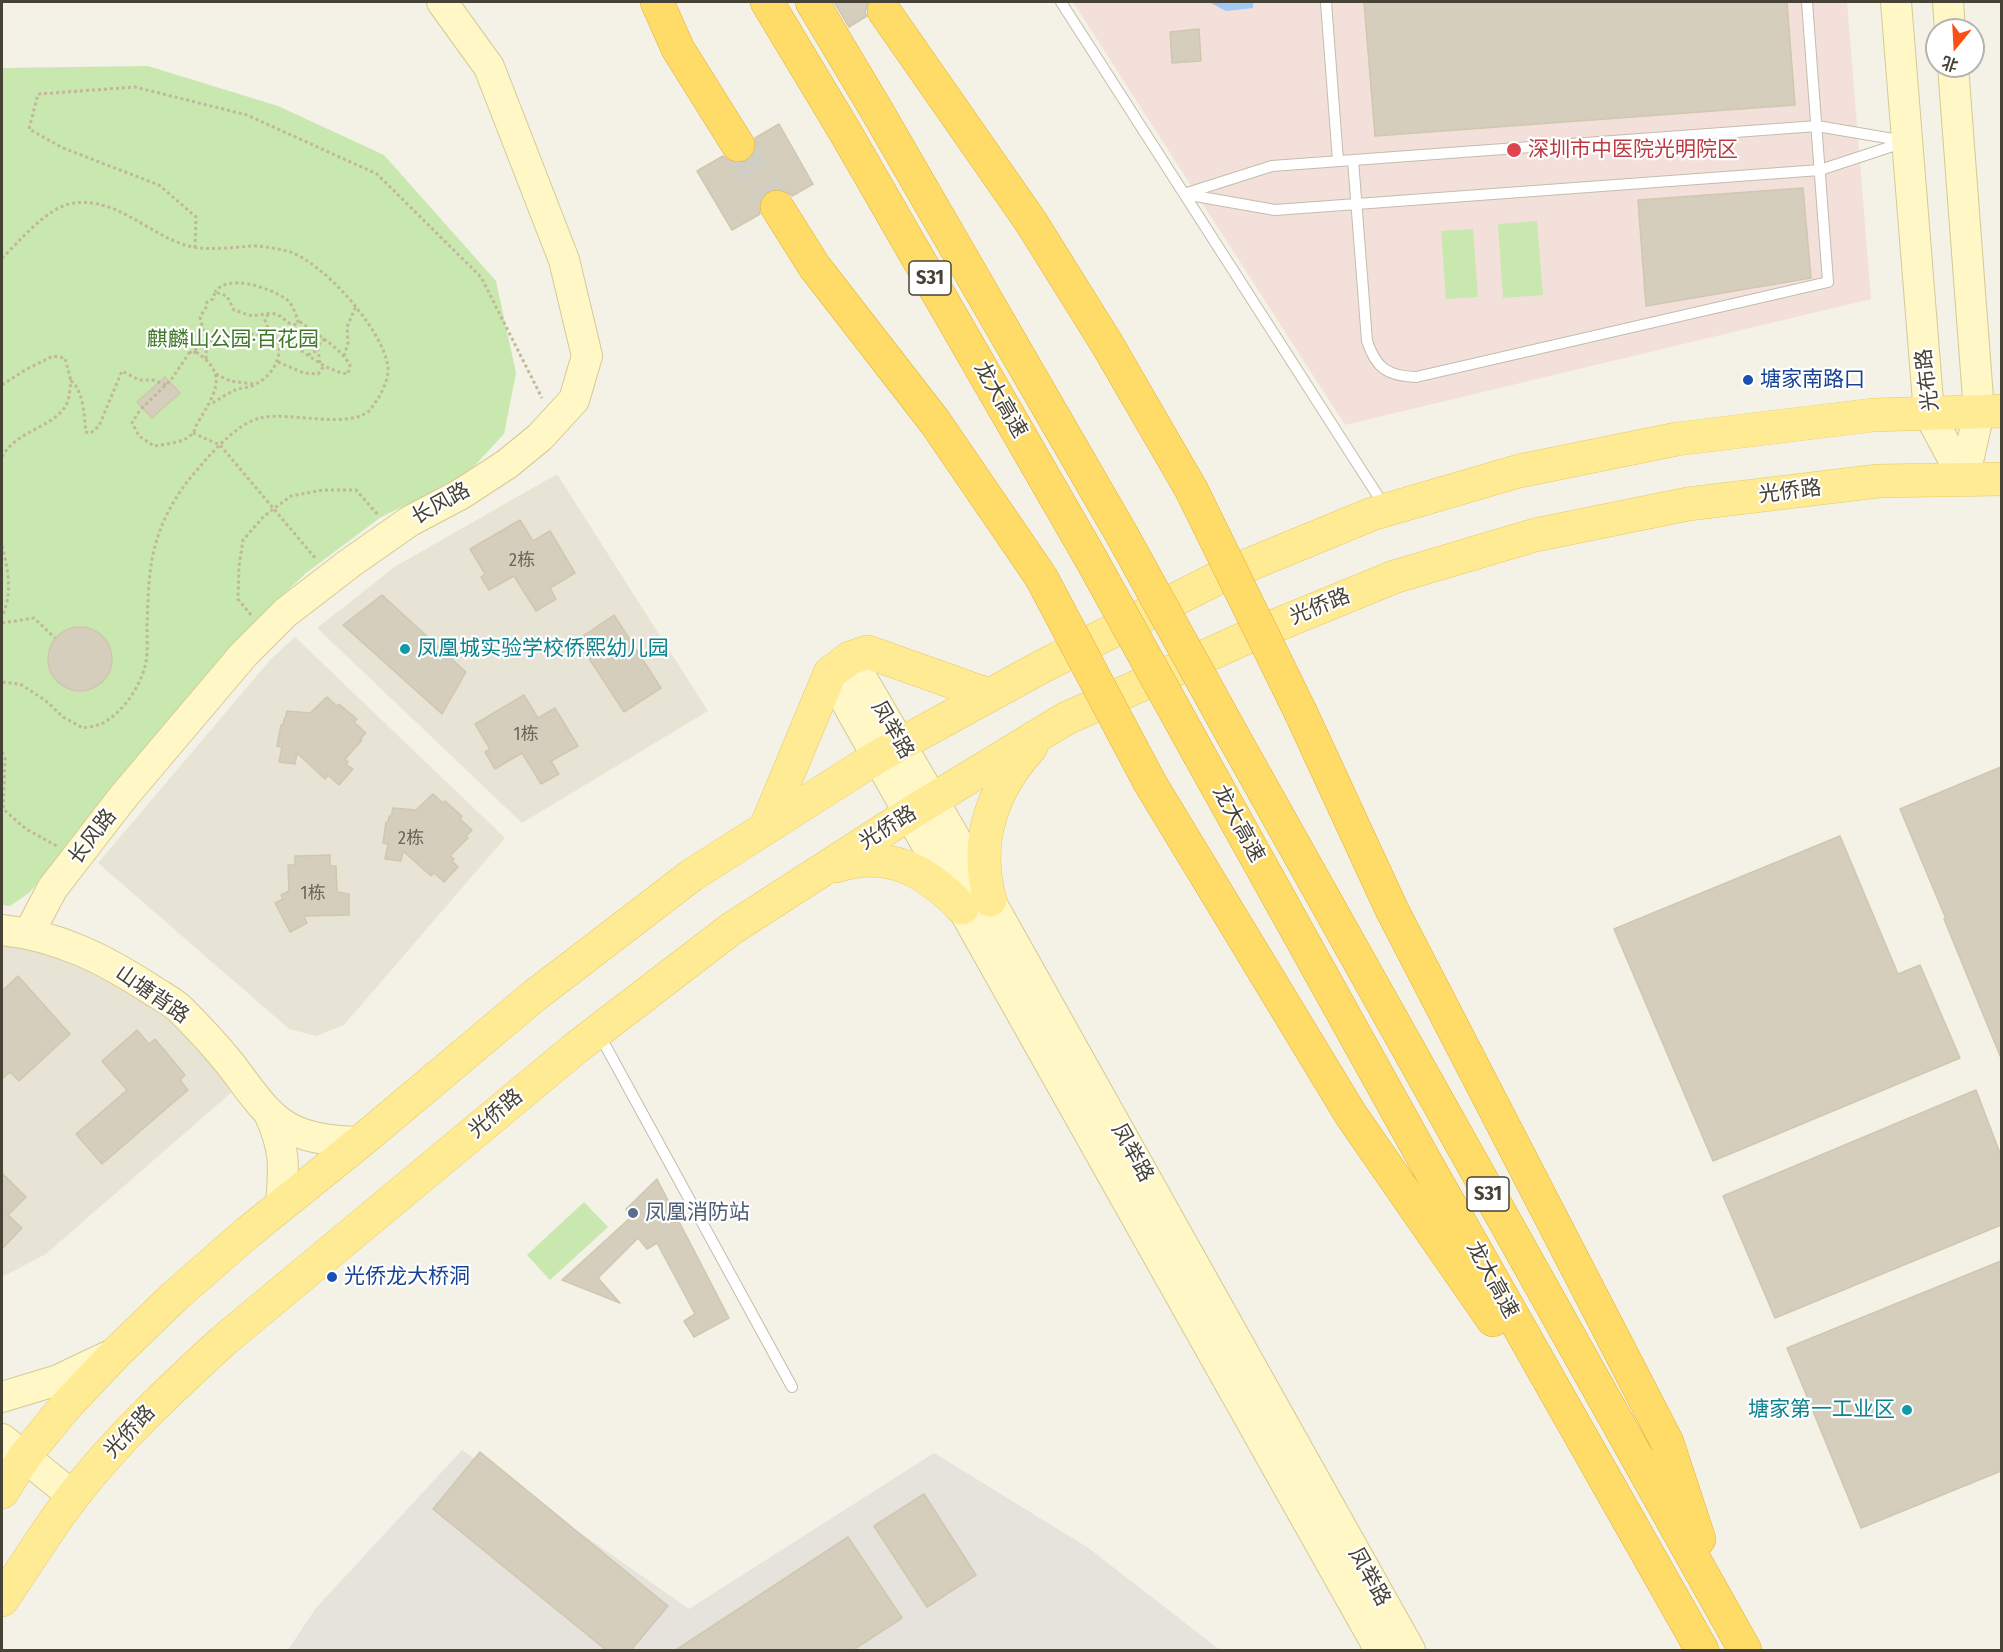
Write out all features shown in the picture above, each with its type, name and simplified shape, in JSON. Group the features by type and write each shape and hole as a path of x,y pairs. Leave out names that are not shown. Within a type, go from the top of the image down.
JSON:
{"highway":[{"path":"657,2 678,49 738,145"},
{"name":"龙大高速","path":"767,2 844,130 1090,557 1702,1650"},
{"name":"龙大高速","path":"812,2 1122,535 1745,1650"},
{"path":"884,11 1031,222 1107,344 1191,489 1301,713 1392,910 1667,1442 1725,1614"},
{"path":"777,207 814,266 935,422 1041,577 1150,783 1351,1115 1518,1356 1643,1547"}],"main road":[{"path":"2,1492 13,1447 64,1408 175,1296 534,996 692,875 889,750 989,695 1224,575 1386,510 1519,471 1677,439 1873,415 1990,411"},
{"name":"光侨路","path":"2,1600 73,1496 111,1450 168,1392 224,1341 597,1031 731,929 921,807 1065,719 1250,636 1394,577 1535,535 1688,504 1878,481 2001,479"},
{"path":"766,827 840,666 868,652 989,695"},
{"path":"820,871 862,861 896,862 976,904 985,883 983,848 986,831 1000,792 1024,754 1052,727"}],"street":[{"name":"长风路","path":"15,932 52,889 123,797 244,654 285,613 410,521 461,494 507,464 540,437 574,400 587,356 564,260 489,67 442,2"},
{"name":"光布路","path":"1896,2 1929,414 1964,480"},
{"path":"1948,2 1949,18"},
{"path":"1954,78 1990,411 1964,480"},
{"name":"凤举路","path":"840,666 1410,1650"},
{"name":"凤举路","path":"976,904 1380,1650"},
{"name":"山塘背路","path":"15,932 66,943 130,976 180,1009 218,1048 269,1113"},
{"path":"269,1113 295,1131 332,1141 360,1142"},
{"path":"269,1113 283,1153 281,1206"},
{"path":"2,1396 58,1380 116,1353"},
{"path":"13,1447 73,1496"}],"lane":[{"path":"1061,2 1386,510"},
{"path":"1326,2 1338,161"},
{"path":"1353,160 1367,341 1372,357 1384,369 1399,376 1416,376 1828,282 1807,2"},
{"path":"1184,194 1272,166 1817,126 1907,142"},
{"path":"1184,194 1275,210 1820,170 1907,142"},
{"path":"597,1031 792,1387"}],"path":[{"path":"195,248 196,217 159,185 63,148 29,129 38,94 135,87 247,115 377,174 481,277 554,421"},
{"path":"2,258 53,210 72,203 97,203 119,210 177,242 195,248 255,246 288,251 315,266 356,306 380,342 388,369 383,390 369,411 348,419 317,419 284,415 258,418 239,428 190,478 158,534 152,560 147,608 146,661 139,682 124,705 101,724 83,728 63,717 45,700 20,684 2,682"},
{"path":"189,353 196,352 206,359 216,374 218,381 209,405 193,433 179,442 154,446 139,436 132,423 141,410 166,385 189,353 202,346 205,337 200,317 207,302 213,299 218,287 235,282 249,284 285,298 298,320 326,339 344,356 350,365 348,374 338,373 281,338 278,340 271,337 238,334 216,339 205,337"},
{"path":"215,292 227,296 234,309 252,316 272,314 280,316 289,323 297,324 298,320"},
{"path":"344,356 348,343 347,327 356,306"},
{"path":"268,315 265,320 271,337"},
{"path":"278,362 304,373 318,374 322,364 318,350 320,342 316,332"},
{"path":"206,359 207,347 216,339"},
{"path":"320,342 326,339"},
{"path":"209,405 226,394 255,384 270,373 278,362 280,347 278,340"},
{"path":"280,347 291,344"},
{"path":"308,355 318,350"},
{"path":"2,385 53,356 65,358 71,381 68,402 55,419 15,440 2,457"},
{"path":"71,381 75,384 80,396 86,432 91,432 99,426 122,371 139,380 153,380 166,385"},
{"path":"216,374 230,381 255,384"},
{"path":"193,433 220,445 331,578"},
{"path":"265,633 238,599 243,540 264,516 291,496 323,490 356,490 394,533"},
{"path":"2,546 7,564 9,595 2,616"},
{"path":"2,623 34,618 55,638"},
{"path":"2,752 5,758 3,809 26,829 77,857"}],"shaded area":[{"name":"深圳市中医院光明院区","path":"1073,2 1847,2 1871,299 1345,425"},
{"path":"557,474 708,711 522,823 317,628 396,566"},
{"path":"295,637 505,838 344,1025 316,1036 289,1029 98,863 271,659"},
{"path":"2,945 44,949 116,982 185,1029 233,1091 46,1254 2,1277"},
{"path":"462,1450 689,1609 934,1453 1087,1547 1220,1650 288,1650 316,1608"}],"green space":[{"name":"麒麟山公园·百花园","path":"148,66 278,106 384,155 496,281 516,373 504,434 464,477 381,517 306,573 251,625 29,893 10,906 2,905 2,68"},
{"path":"1537,221 1543,295 1503,298 1498,224"},
{"path":"1473,229 1478,297 1446,299 1441,231"},
{"path":"584,1202 608,1227 550,1280 527,1255"}],"water":[{"path":"1209,2 1253,2 1253,8 1226,11"}],"building":[{"path":"834,2 868,2 865,12 867,16 849,27"},
{"path":"1364,2 1787,2 1795,105 1375,136"},
{"path":"1199,29 1201,61 1172,63 1170,32"},
{"path":"779,124 813,184 792,196 785,190 777,188 768,191 760,199 758,207 760,214 732,230 697,171 723,156 730,162 738,164 747,161 755,153 757,145 755,138"},
{"path":"1803,188 1811,278 1646,306 1638,200"},
{"path":"165,377 180,393 152,418 137,402"},
{"path":"520,520 533,541 550,531 575,573 550,588 556,599 536,611 514,576 489,590 481,577 485,574 470,549"},
{"name":"凤凰城实验学校侨熙幼儿园","path":"382,595 466,672 442,714 343,625"},
{"path":"614,615 661,688 624,712 577,640"},
{"path":"80,627 92,629 103,636 110,647 112,659 110,671 103,682 92,689 80,691 68,689 57,682 50,671 48,659 50,647 57,636 68,629"},
{"path":"524,695 538,718 555,708 578,746 551,761 559,774 541,784 522,753 495,769 485,752 490,749 475,724"},
{"path":"327,697 357,719 354,722 366,733 345,759 348,762 346,764 353,769 339,785 328,775 325,779 297,753 295,764 279,762 282,747 277,746 281,725 283,725 287,711 310,713"},
{"path":"2001,767 2001,1058 1900,809"},
{"path":"433,794 462,816 460,819 472,830 466,836 468,838 450,856 458,867 444,882 434,873 431,876 403,851 401,861 385,859 388,844 383,843 386,822 389,816 391,817 393,808 416,810"},
{"path":"1840,836 1898,974 1920,965 1960,1058 1713,1161 1614,929"},
{"path":"330,855 330,866 336,866 337,892 349,894 349,915 304,916 307,923 290,932 275,903 283,899 281,895 289,891 288,865 295,865 295,856"},
{"path":"18,976 70,1034 19,1081 10,1072 2,1079 2,991"},
{"path":"137,1030 149,1044 155,1039 185,1075 180,1080 188,1090 102,1164 76,1134 127,1090 102,1061"},
{"path":"1976,1090 2001,1156 2001,1225 1775,1318 1723,1196"},
{"path":"2,1173 26,1197 8,1215 22,1228 2,1249"},
{"path":"657,1179 729,1318 694,1337 684,1321 695,1314 657,1243 647,1249 638,1238 598,1278 620,1303 562,1280 630,1218 626,1209"},
{"name":"塘家第一工业区","path":"2001,1261 2001,1471 1861,1528 1787,1348"},
{"path":"480,1452 668,1606 631,1650 606,1650 433,1509"},
{"path":"924,1494 976,1575 927,1607 874,1526"},
{"path":"848,1537 902,1618 853,1650 676,1650"}],"tunnel":[{"path":"738,145 777,207"}],"place":[{"name":"深圳市中医院光明院区","path":"1514,150"},
{"name":"塘家南路口","path":"1748,380"},
{"name":"凤凰城实验学校侨熙幼儿园","path":"405,649"},
{"name":"凤凰消防站","path":"633,1213"},
{"name":"光侨龙大桥洞","path":"332,1277"},
{"name":"塘家第一工业区","path":"1907,1410"}]}
